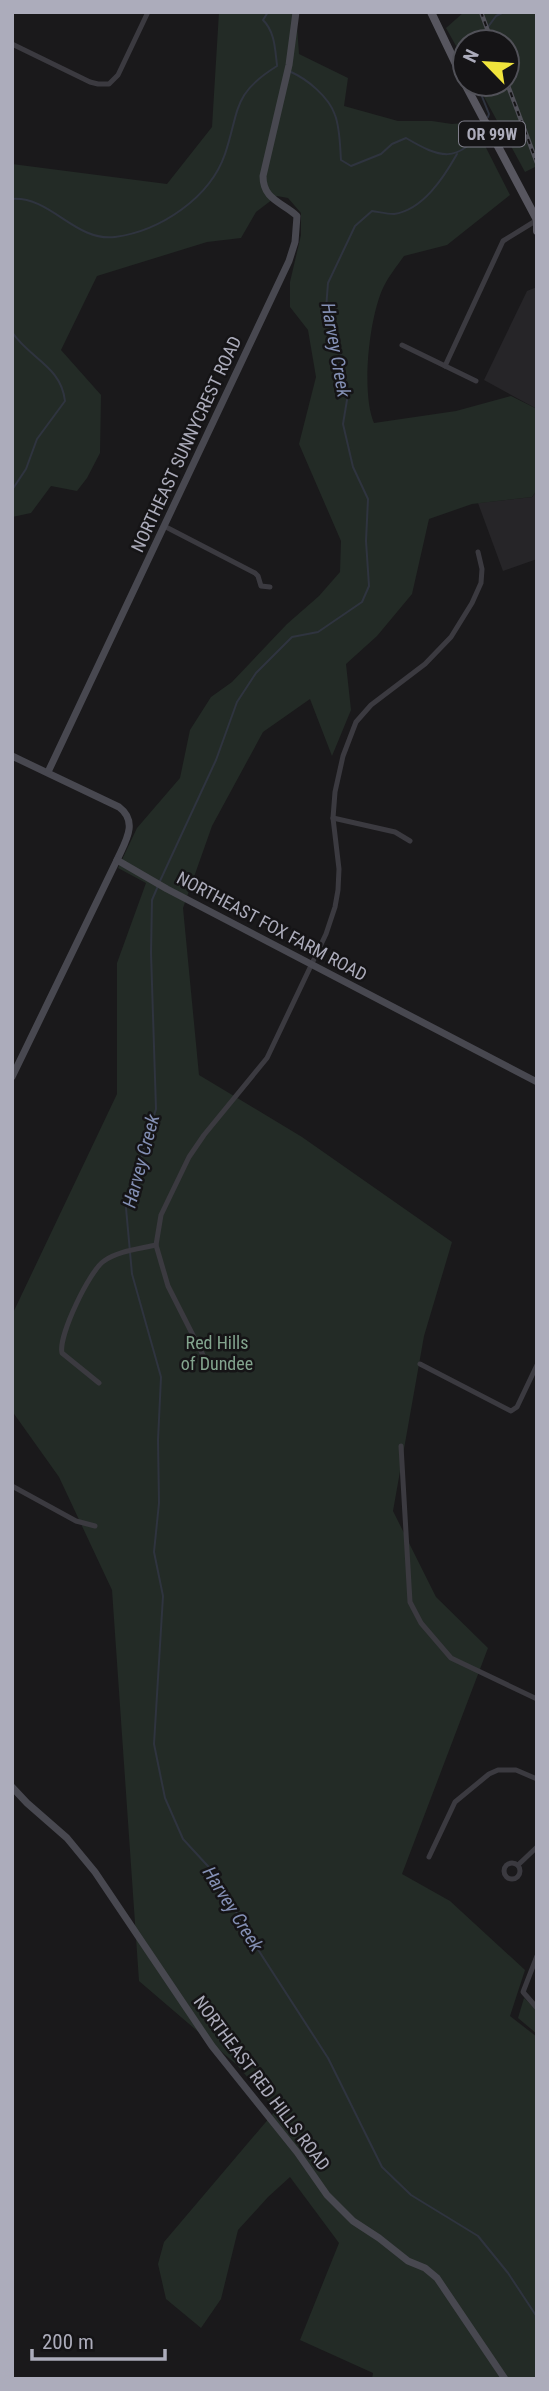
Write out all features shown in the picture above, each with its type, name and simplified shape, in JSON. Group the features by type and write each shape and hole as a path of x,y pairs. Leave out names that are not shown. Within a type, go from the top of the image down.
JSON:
{"main road":[{"name":"OR 99W","path":"431,12 451,55"},
{"name":"OR 99W","path":"472,98 537,220 537,230"}],"street":[{"path":"12,44 90,82 98,85 109,84 118,75 148,12"},
{"name":"NORTHEAST SUNNYCREST ROAD","path":"48,772 275,293 295,242 297,216 269,196 263,183 264,168 292,50 296,12"},
{"path":"445,366 503,241 537,220"},
{"path":"402,345 477,381"},
{"path":"164,526 255,573 261,586 271,587"},
{"path":"206,1361 173,1297 156,1245 161,1215 189,1157 263,1064 326,934 337,897 339,869 333,818 337,778 356,722 371,705 425,664 451,637 481,583 482,569 478,552"},
{"path":"12,756 119,807 128,814 131,825 117,860 12,1077"},
{"path":"333,818 395,832 410,841"},
{"name":"NORTHEAST FOX FARM ROAD","path":"117,860 537,1082"},
{"path":"99,1383 62,1353 60,1345 71,1318 97,1267 110,1258 156,1245"},
{"path":"420,1364 511,1410 517,1406 537,1365"},
{"path":"401,1446 409,1593 415,1613 440,1648 451,1658 537,1699"},
{"path":"12,1486 76,1521 95,1526"},
{"path":"429,1857 455,1802 489,1774 498,1770 516,1770 537,1779"},
{"name":"NORTHEAST RED HILLS ROAD","path":"12,1787 67,1838 95,1872 212,2046 297,2152 327,2195 352,2221 437,2278 505,2379"},
{"path":"518,1865 537,1847"},
{"path":"537,1956 523,1992 537,2008"}],"shaded area":[{"path":"537,287 537,409 484,380 527,291"},
{"path":"537,490 537,559 503,571 478,503 532,497"}],"green space":[{"name":"Red Hills of Dundee","path":"219,12 296,12 299,54 348,78 344,106 398,121 452,124 473,122 510,195 447,245 404,256 387,280 378,301 368,356 368,393 374,423 456,411 511,396 537,409 537,490 532,497 472,504 429,519 412,594 377,636 346,664 351,710 332,756 310,699 263,732 212,826 183,908 199,1075 302,1137 452,1242 424,1336 393,1511 436,1597 488,1648 402,1874 450,1901 525,1970 510,2016 537,2037 537,2379 372,2379 373,2373 300,2340 339,2243 290,2177 238,2230 221,2299 201,2328 166,2299 158,2264 164,2242 276,2110 237,2065 139,1981 112,1590 59,1477 12,1411 12,1315 117,1094 117,963 146,883 118,868 137,828 180,778 190,730 211,697 232,682 340,572 341,541 299,444 316,377 308,330 290,307 290,282 301,235 301,213 288,198 277,196 256,212 241,238 207,242 97,276 61,350 101,395 100,453 77,491 51,486 31,513 12,517 12,164 167,184 212,127"},
{"path":"464,12 537,12 537,166 525,172 485,98 521,98 521,28 451,28 451,37 446,28"},
{"path":"524,1998 537,2010 537,2034 518,2018"}],"waterway":[{"path":"268,12 263,20 272,35 277,65"},
{"path":"487,28 496,16 504,12"},
{"path":"12,199 39,204 88,233 101,237 132,234 166,220 208,185 225,154 236,114 245,94 262,76 277,66"},
{"path":"291,72 323,95 332,108 340,137 341,160 351,166 381,154 392,144 406,138 429,150 456,153 484,129"},
{"path":"483,98 488,117"},
{"name":"Harvey Creek","path":"160,881 216,760 237,702 256,673 292,637 318,632 362,602 369,586 366,541 368,499 353,467 343,424 348,394 340,353 326,309 328,283 355,226 372,211 394,214 414,206 432,191 457,154"},
{"path":"12,332 58,379 65,401 37,439 26,469 12,490"},
{"name":"Harvey Creek","path":"158,886 152,900 151,953 156,1109 126,1208 132,1274 161,1377 159,1503 154,1552 163,1596 154,1744 165,1798 183,1839 217,1876 248,1934 328,2058 382,2167 411,2195 478,2236 508,2273 537,2317"}],"railway":[{"path":"481,12 487,28"},
{"path":"513,98 537,163"}]}
